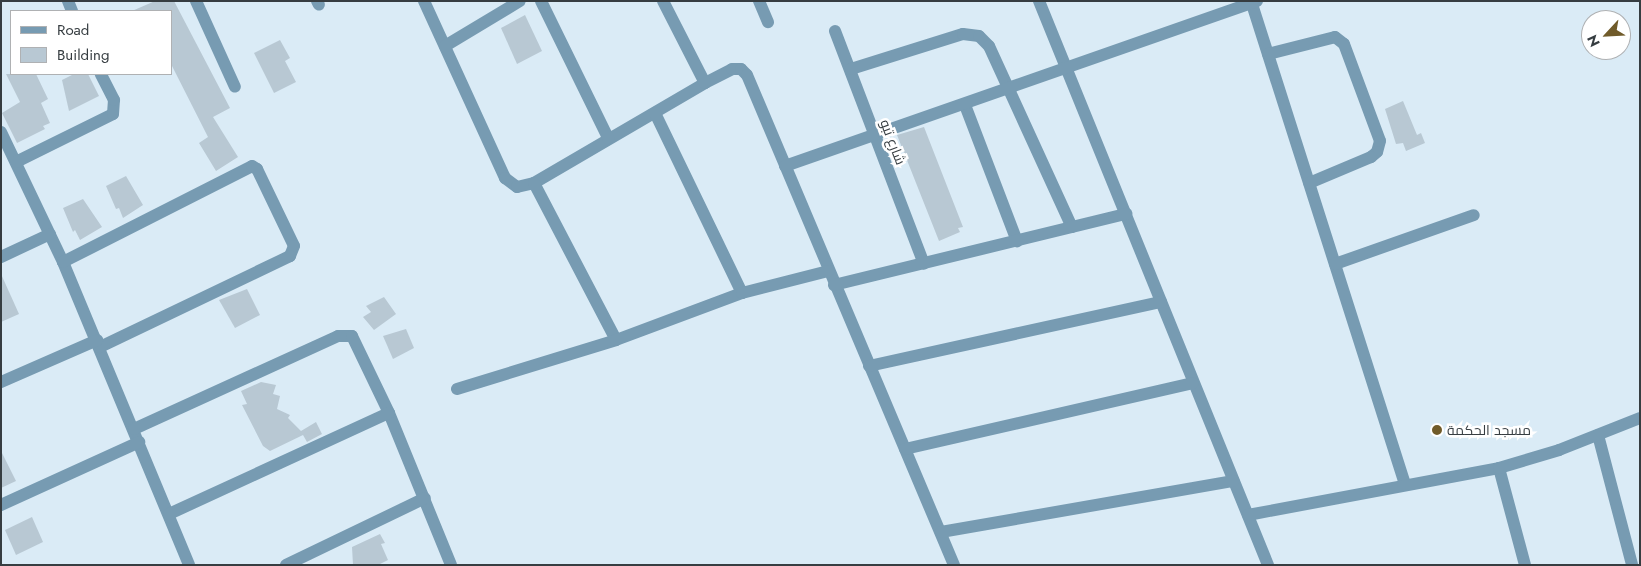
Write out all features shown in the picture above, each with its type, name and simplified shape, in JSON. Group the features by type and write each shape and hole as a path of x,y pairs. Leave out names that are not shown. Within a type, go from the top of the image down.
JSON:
{"street":[{"path":"196,1 235,86"},
{"path":"424,1 505,178 517,187 534,183 608,138 732,69 741,69 747,75 828,271 954,565"},
{"path":"445,46 520,1"},
{"path":"541,1 608,138"},
{"path":"663,1 705,84"},
{"path":"759,1 768,22"},
{"path":"1039,1 1268,565"},
{"path":"785,166 965,105 1253,2 1405,484"},
{"name":"شارع تبو","path":"835,31 924,264"},
{"path":"851,69 962,34 978,36 989,46 1072,227"},
{"path":"1268,54 1335,37 1344,44 1380,142 1377,152 1371,157 1309,183"},
{"path":"16,162 113,114 114,100 102,75"},
{"path":"965,105 1017,241"},
{"path":"655,113 742,293"},
{"path":"1,132 64,262 189,565"},
{"path":"1,382 99,344 290,256 294,246 257,169 252,166 64,262"},
{"path":"534,183 616,340"},
{"path":"834,285 1126,214"},
{"path":"1335,264 1474,215"},
{"path":"1,257 50,234"},
{"path":"457,389 616,340 742,293 828,271"},
{"path":"869,366 1161,302"},
{"path":"134,429 346,335 357,341 426,498 451,565"},
{"path":"905,449 1193,383"},
{"path":"169,514 389,413"},
{"path":"1248,516 1405,484 1499,468 1598,435 1640,418"},
{"path":"1598,435 1632,565"},
{"path":"1,505 139,442"},
{"path":"1499,468 1525,565"},
{"path":"941,532 1234,481"},
{"path":"286,565 426,498"}],"building":[{"path":"155,1 174,1 230,108 213,117 238,157 216,171 199,143 208,137 172,66 172,10 134,10"},
{"path":"525,15 542,51 517,64 501,28"},
{"path":"280,40 290,58 285,61 296,82 274,93 254,53"},
{"path":"6,74 36,75 48,99 41,103 50,123 43,126 45,129 17,143 2,113 20,102"},
{"path":"72,75 88,75 99,96 69,111 62,80"},
{"path":"1403,101 1417,135 1421,133 1425,143 1406,151 1403,143 1396,144 1385,109"},
{"path":"924,127 963,227 958,228 960,232 939,241 897,135"},
{"path":"126,176 143,205 123,218 119,208 116,209 106,186"},
{"path":"83,199 102,227 80,240 75,230 73,232 63,208"},
{"path":"1,274 19,314 1,322"},
{"path":"247,289 260,315 235,328 219,300"},
{"path":"384,297 396,314 374,330 363,317 371,312 366,306"},
{"path":"406,329 414,348 393,359 383,336"},
{"path":"261,382 276,385 273,394 280,396 277,409 290,415 288,418 301,431 316,422 322,434 307,442 303,435 270,451 263,446 242,405 247,404 241,391"},
{"path":"1,451 16,481 1,488"},
{"path":"32,517 43,542 16,555 5,530"},
{"path":"380,534 385,543 381,544 388,560 378,565 353,565 352,547"}],"place":[{"name":"مسجد الحكمة","path":"1437,430"}]}
